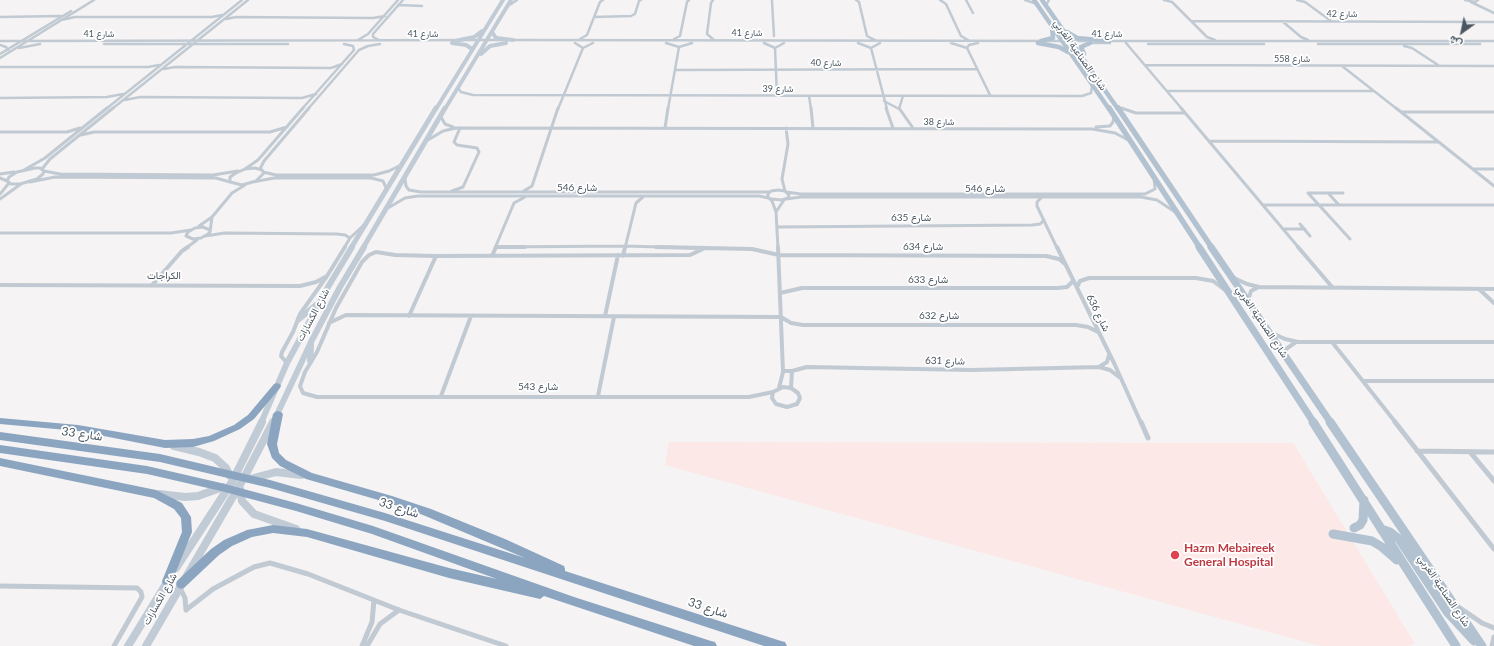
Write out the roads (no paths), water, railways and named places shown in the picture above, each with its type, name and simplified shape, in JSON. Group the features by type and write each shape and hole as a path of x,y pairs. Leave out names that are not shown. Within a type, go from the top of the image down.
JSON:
{"highway":[{"path":"0,421 92,430 165,444 193,443 211,439 229,432 251,417 277,386"},
{"path":"278,414 272,444 275,455 283,463 309,476 392,500 438,517 521,551 588,582"},
{"name":"شارع 33","path":"0,436 160,458 270,484 385,517 781,646"},
{"path":"0,448 147,470 258,497 373,530 574,602 711,646"},
{"path":"0,462 156,494 182,509 187,521 186,537 167,581"},
{"path":"181,586 215,552 228,543 243,535 273,529 306,533 449,573 574,602"}],"main road":[{"name":"شارع الصناعية الغربي","path":"1034,0 1114,116 1364,500 1394,532 1450,600 1481,646"},
{"name":"شارع الصناعية الغربي","path":"1042,0 1232,276 1286,358 1394,532 1405,567 1456,646"},
{"path":"1040,42 1053,38 1052,26"},
{"path":"1063,30 1076,38 1109,41"},
{"path":"1040,42 1059,46 1072,56"},
{"path":"1084,60 1081,47 1090,43"},
{"path":"1354,528 1360,525 1363,520 1364,500"},
{"path":"1394,532 1448,613 1481,646"},
{"path":"1333,534 1372,541 1387,550 1405,567"}],"street":[{"path":"8,51 89,0"},
{"path":"0,58 22,42 94,0"},
{"path":"0,194 8,182 9,176 41,161 242,0"},
{"path":"30,182 42,176 43,170 50,159 248,0"},
{"path":"352,42 367,35 398,0"},
{"path":"383,41 376,39 373,35 403,0"},
{"name":"شارع الكسارات","path":"146,646 181,586 235,484 287,363 319,303 503,0"},
{"name":"شارع الكسارات","path":"128,646 167,581 224,494 246,474 278,414 312,340 340,287 511,0"},
{"path":"508,6 517,0"},
{"path":"594,17 632,16 635,14 639,0"},
{"path":"714,0 711,3 708,35 716,40"},
{"path":"772,0 774,36"},
{"path":"940,0 948,0 946,4"},
{"path":"940,0 946,4 961,36 973,41"},
{"path":"966,0 973,13"},
{"path":"1025,0 1037,4"},
{"path":"1046,5 1049,0"},
{"path":"1164,0 1173,1 1207,37 1222,41"},
{"path":"1297,0 1306,1 1332,21"},
{"path":"1460,0 1481,5 1494,12"},
{"path":"583,48 575,42 587,35 601,1"},
{"path":"667,41 676,39 680,36 687,1"},
{"path":"859,1 867,36"},
{"path":"1471,2 1478,1 1481,5"},
{"path":"398,6 422,6"},
{"path":"0,17 52,17 65,14"},
{"path":"70,15 74,17"},
{"path":"61,20 74,17 212,17 224,15"},
{"path":"230,15 236,17"},
{"path":"224,20 236,17 373,18 385,16"},
{"path":"52,17 56,20"},
{"path":"212,17 217,20"},
{"path":"373,18 381,20"},
{"name":"شارع 42","path":"1191,21 1494,22"},
{"path":"1282,21 1301,37 1314,41"},
{"path":"453,42 474,37 486,28"},
{"path":"492,32 496,38 513,40"},
{"path":"178,41 201,33"},
{"path":"10,41 34,35"},
{"path":"34,35 34,39 45,41"},
{"path":"519,193 532,186 563,95 583,48 594,42 587,35"},
{"path":"203,36 205,39 216,41"},
{"path":"680,36 693,41"},
{"path":"767,40 774,36"},
{"path":"774,36 784,42 775,48"},
{"path":"867,36 859,42 871,48"},
{"path":"867,36 880,42"},
{"path":"954,41 961,36"},
{"path":"1202,41 1207,37"},
{"path":"1296,41 1301,37"},
{"name":"شارع 41","path":"485,42 513,40 575,42"},
{"name":"شارع 41","path":"693,41 767,40 784,42"},
{"name":"شارع 41","path":"0,43 10,41 41,43 163,44 380,44 453,42"},
{"name":"شارع 41","path":"0,43 45,41 383,41 506,43 667,41 764,43 954,41 1314,41 1494,43"},
{"path":"667,41 679,47 693,41"},
{"path":"453,42 468,46 472,49"},
{"path":"871,48 880,42"},
{"name":"شارع 41","path":"880,42 1040,42"},
{"name":"شارع 41","path":"1072,42 1126,44 1494,43"},
{"path":"0,43 7,47 8,51"},
{"path":"0,54 41,43"},
{"path":"475,59 490,46 506,43"},
{"path":"764,43 775,48"},
{"path":"951,43 967,48 990,96"},
{"path":"967,48 969,45 978,43"},
{"path":"163,44 177,46 181,49"},
{"path":"185,51 196,46 208,44"},
{"path":"232,193 232,176 258,160 310,102 355,48 344,44"},
{"path":"182,250 187,237 193,229 212,217 232,193 261,178 264,161 359,50 368,46 380,44"},
{"path":"1126,44 1333,288"},
{"path":"1398,44 1412,48 1438,66"},
{"path":"1412,48 1417,44"},
{"path":"665,128 679,47"},
{"path":"775,48 777,96"},
{"path":"871,48 882,96 893,128"},
{"path":"0,67 148,67 162,64"},
{"path":"169,64 175,67"},
{"path":"160,71 175,67 331,68 342,64"},
{"name":"شارع 558","path":"1145,65 1494,66"},
{"path":"1342,66 1494,186"},
{"path":"148,67 153,71"},
{"path":"331,68 336,71"},
{"name":"شارع 40","path":"675,70 977,69"},
{"name":"شارع 39","path":"458,88 461,92 473,95 1086,96 1091,93 1092,85"},
{"path":"1167,91 1374,91"},
{"path":"0,98 107,97 126,93"},
{"path":"132,94 140,97"},
{"path":"123,101 140,97 302,98 316,94"},
{"path":"809,96 813,128"},
{"path":"899,109 903,96"},
{"path":"107,97 116,101"},
{"path":"302,98 310,102"},
{"path":"884,102 899,109 913,128"},
{"path":"1116,106 1136,113 1185,113"},
{"path":"1400,112 1494,112"},
{"path":"1127,122 1128,118 1136,113"},
{"name":"شارع 38","path":"1092,129 1110,126 1113,122 1114,116"},
{"path":"441,117 445,124 458,128 454,142 457,145 477,148 480,150 463,186 449,192"},
{"path":"78,136 94,132 270,132 287,127"},
{"path":"0,132 67,132 83,128"},
{"path":"88,128 94,132"},
{"name":"شارع 38","path":"428,140 443,131 458,128 913,128 1092,129 1116,133 1131,142"},
{"path":"776,212 789,195 782,179 788,144 786,128"},
{"path":"67,132 73,135"},
{"path":"270,132 279,136"},
{"path":"1209,141 1439,142"},
{"path":"245,169 262,171 276,175 374,175 389,171 403,164"},
{"path":"0,174 35,168 60,174 205,175 238,172"},
{"path":"1473,169 1494,169"},
{"path":"0,199 23,184 55,177 216,178 248,184"},
{"path":"0,178 8,182 23,184"},
{"path":"253,182 274,178 372,178 383,181 387,190"},
{"name":"شارع 546","path":"405,179 407,188 412,191 449,192 538,193 786,191 801,194 1145,194 1154,189 1154,178"},
{"path":"779,388 791,388 798,392 800,398 797,404 791,407 783,407 776,404 772,398 774,392 779,388 783,371 776,212 768,194 782,179"},
{"path":"463,186 466,191 470,192"},
{"path":"532,186 538,193"},
{"path":"1342,193 1308,193 1350,239"},
{"path":"1328,193 1339,205"},
{"name":"شارع 546","path":"388,208 401,200 414,196 759,196 778,201 801,197 1146,197 1162,202 1179,216"},
{"path":"505,196 512,198 514,203"},
{"path":"492,256 514,203 527,196"},
{"path":"629,196 636,203"},
{"path":"623,256 636,203 645,196"},
{"name":"شارع 636","path":"1042,197 1036,204 1148,438"},
{"path":"1263,205 1494,205"},
{"path":"152,284 182,250 203,237 210,230 212,217"},
{"name":"شارع 635","path":"777,227 1032,226 1040,224 1044,220"},
{"path":"1300,224 1310,236"},
{"name":"شارع الكسارات","path":"287,363 281,356 282,352 301,312 327,276 350,238 365,225"},
{"path":"0,233 171,233 203,227 210,230"},
{"path":"1283,229 1305,229"},
{"path":"171,233 193,239 225,233 337,234 345,235 350,238"},
{"name":"شارع 634","path":"496,247 625,246 752,249 779,255 1046,256 1055,258 1065,264"},
{"path":"409,316 436,256 690,255 705,248"},
{"name":"شارع الكسارات","path":"303,392 300,389 300,382 310,361 317,352 336,308 364,259 376,252 395,255 436,256"},
{"path":"605,316 618,256"},
{"name":"الكراجات","path":"0,284 305,286 327,276"},
{"path":"1232,276 1247,284 1259,287 1494,289"},
{"path":"1076,287 1080,281 1089,278 1196,278 1213,281 1230,294"},
{"name":"شارع 633","path":"780,293 802,288 1058,288 1067,287 1074,281"},
{"path":"1248,302 1251,291 1259,287"},
{"path":"1479,289 1494,303"},
{"path":"299,319 319,303"},
{"path":"336,308 346,315 781,317"},
{"path":"329,323 346,315"},
{"path":"442,396 471,316"},
{"path":"598,396 614,316"},
{"name":"شارع 632","path":"781,317 791,323 803,325 1076,324 1088,327 1098,332"},
{"path":"1266,329 1285,339 1298,342 1494,342"},
{"path":"310,361 312,340"},
{"path":"1286,358 1286,349 1298,342"},
{"path":"1332,342 1494,550"},
{"path":"1099,367 1108,362 1108,354"},
{"name":"شارع 631","path":"783,371 792,371 807,367 972,370 1099,367 1110,370 1119,377"},
{"path":"791,388 792,371"},
{"path":"1363,381 1494,381"},
{"name":"شارع 543","path":"303,392 317,397 749,397 774,392"},
{"path":"165,444 199,452 215,458 226,468 242,501 254,514 306,533"},
{"path":"1417,451 1494,452"},
{"path":"1470,452 1494,481"},
{"path":"156,494 185,497 198,496 268,473 283,472 309,476"},
{"path":"181,586 185,598 186,610 212,589 250,570 267,563 278,565 308,574 399,610 506,646"},
{"path":"0,586 137,588 141,592 142,597 114,646"},
{"path":"362,646 372,622 374,600"},
{"path":"1450,600 1473,618 1494,628"},
{"path":"367,646 380,624 399,610"},
{"path":"1492,646 1494,637"}],"place":[{"name":"Hazm Mebaireek General Hospital","path":"1175,555"}]}
